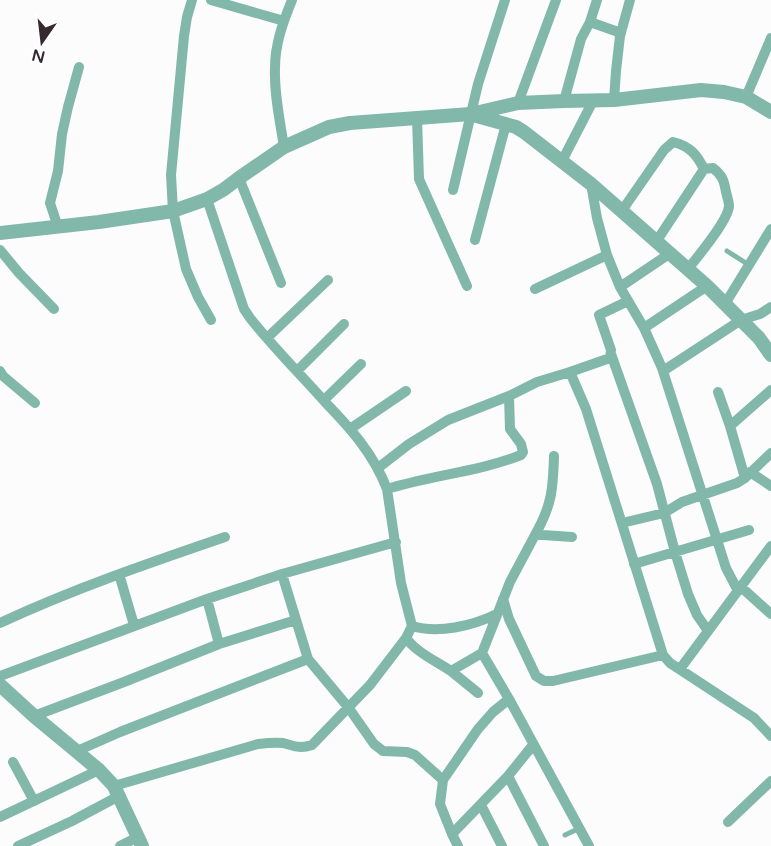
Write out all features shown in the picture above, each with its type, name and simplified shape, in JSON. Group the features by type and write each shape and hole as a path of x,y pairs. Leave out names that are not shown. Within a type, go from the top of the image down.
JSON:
{"street":[{"path":"192,0 184,36 171,175 173,211 186,269 211,320"},
{"path":"212,0 242,4 284,21"},
{"path":"284,147 275,68 284,21 292,0"},
{"path":"453,190 478,84 505,0"},
{"path":"518,104 556,0"},
{"path":"564,101 581,39 590,22 597,0"},
{"path":"614,100 621,33 630,0"},
{"path":"590,22 621,33"},
{"path":"746,97 771,38"},
{"path":"58,227 50,203 58,171 62,134 79,67"},
{"path":"0,233 173,211 207,199 284,147 329,127 471,114 518,104 614,100 701,90 746,97 771,112"},
{"path":"562,161 593,101"},
{"path":"471,114 516,127 591,184 707,286 759,338 771,355"},
{"path":"417,118 419,179 467,286"},
{"path":"475,240 506,124"},
{"path":"621,212 664,150 674,142 683,144 692,151 699,158 704,170"},
{"path":"656,242 704,170 713,168 720,174 725,185 729,206 717,230 688,269"},
{"path":"239,178 281,283"},
{"path":"591,184 607,255 620,288 644,328 663,371 726,568 740,589 771,614"},
{"path":"18,846 72,821 117,791 258,744 281,743 296,747 312,745 370,685 410,633 412,626 401,583 387,489 378,468 367,449 267,338 244,309 207,199"},
{"path":"725,304 771,229"},
{"path":"0,250 54,309"},
{"path":"620,288 669,254"},
{"path":"535,289 607,255"},
{"path":"267,338 328,279"},
{"path":"644,328 707,286"},
{"path":"628,301 599,315 657,484 692,604 708,631"},
{"path":"663,371 741,320 760,314 771,307"},
{"path":"297,371 344,324"},
{"path":"378,468 409,444 448,420 509,396 537,382 610,358 611,354"},
{"path":"324,400 361,364"},
{"path":"0,371 35,403"},
{"path":"570,372 586,409 663,655 670,663 754,718 771,736"},
{"path":"730,426 771,390"},
{"path":"350,429 406,391"},
{"path":"718,392 748,475 771,486"},
{"path":"387,489 404,483 501,463 521,455 523,452 521,444 510,429 509,396"},
{"path":"622,523 664,513 682,502 736,483 771,453"},
{"path":"451,671 482,653 510,582 549,506 554,456"},
{"path":"634,564 749,530"},
{"path":"535,535 572,537"},
{"path":"0,623 119,574 225,537"},
{"path":"0,676 207,599 282,574 396,542"},
{"path":"680,669 771,546"},
{"path":"119,574 134,625"},
{"path":"282,574 308,659 378,748 383,751 415,754 443,780"},
{"path":"207,599 219,644"},
{"path":"503,599 509,619 536,676 544,681 569,678 663,655"},
{"path":"412,626 422,629 458,627 497,614"},
{"path":"34,716 219,644 296,620"},
{"path":"406,638 411,645 451,671 478,693"},
{"path":"482,653 589,846"},
{"path":"77,752 141,723 308,659"},
{"path":"0,685 99,770 117,791 140,841 120,846"},
{"path":"458,846 440,804 443,780 478,729 509,699"},
{"path":"453,834 508,776 533,745"},
{"path":"13,762 34,801"},
{"path":"0,817 99,770"},
{"path":"508,776 544,846"},
{"path":"728,822 771,782"},
{"path":"480,805 502,846"}],"lane":[{"path":"727,251 749,265"},
{"path":"565,835 580,828"}]}
